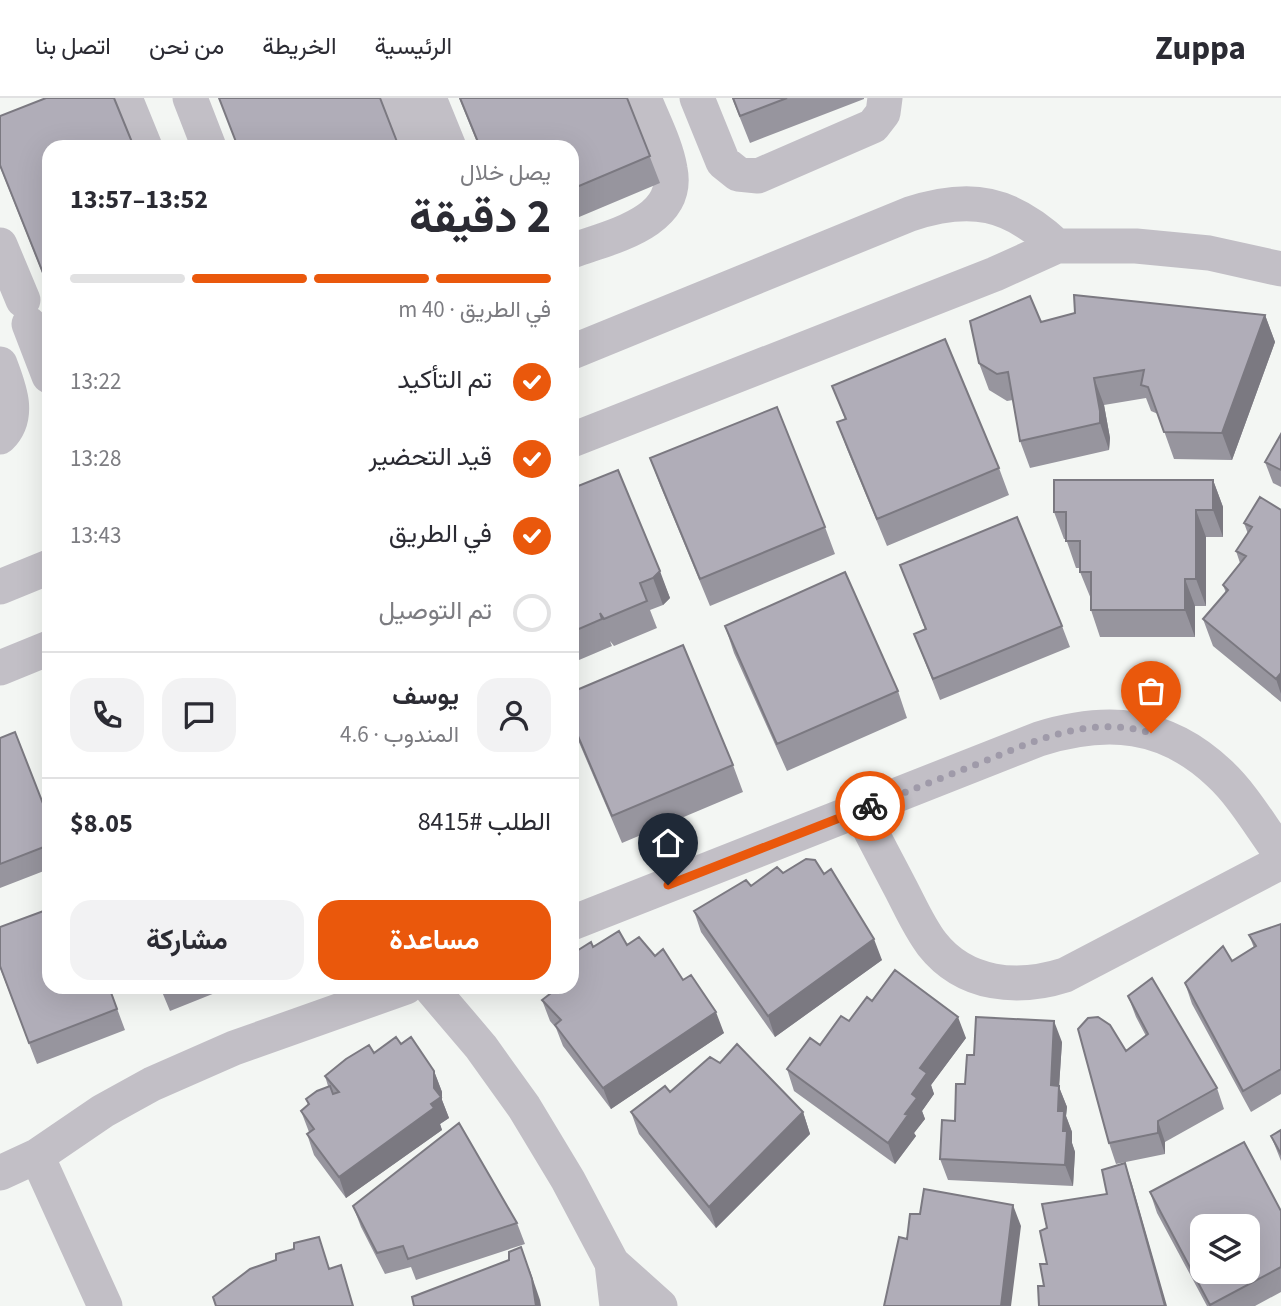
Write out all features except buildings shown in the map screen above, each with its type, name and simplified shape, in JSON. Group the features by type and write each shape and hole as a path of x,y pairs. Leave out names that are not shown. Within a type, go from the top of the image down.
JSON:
{"street":[{"path":"125,98 142,140"},
{"path":"190,98 206,140"},
{"path":"396,98 413,140"},
{"path":"429,98 446,140"},
{"path":"579,248 646,222 667,201 671,171 644,98"},
{"path":"697,98 723,162 730,170 748,177 767,173 873,126 883,113 885,98"},
{"path":"579,349 936,205 962,202 989,205 1015,213 1038,228 1057,246"},
{"path":"0,244 42,357"},
{"path":"579,437 995,274 1057,246 1136,246 1209,253 1281,269"},
{"path":"0,365 13,405 10,419 0,437"},
{"path":"0,587 42,570"},
{"path":"0,667 42,651"},
{"path":"579,920 1039,739 1070,730 1102,726 1135,728 1166,738 1195,753 1220,774 1281,853"},
{"path":"860,810 933,945 951,962 971,974 994,982 1018,985 1065,975 1281,862"},
{"path":"0,1173 37,1156 103,1111 152,1084 234,1048 386,994"},
{"path":"436,994 481,1047 524,1107 568,1180 612,1263 660,1306"},
{"path":"37,1156 105,1306"},
{"path":"612,1263 617,1306"}],"way so far":[{"path":"870,806 1039,739 1070,730 1102,726 1135,728 1151,733"}],"route":[{"path":"668,885 870,806"}]}
